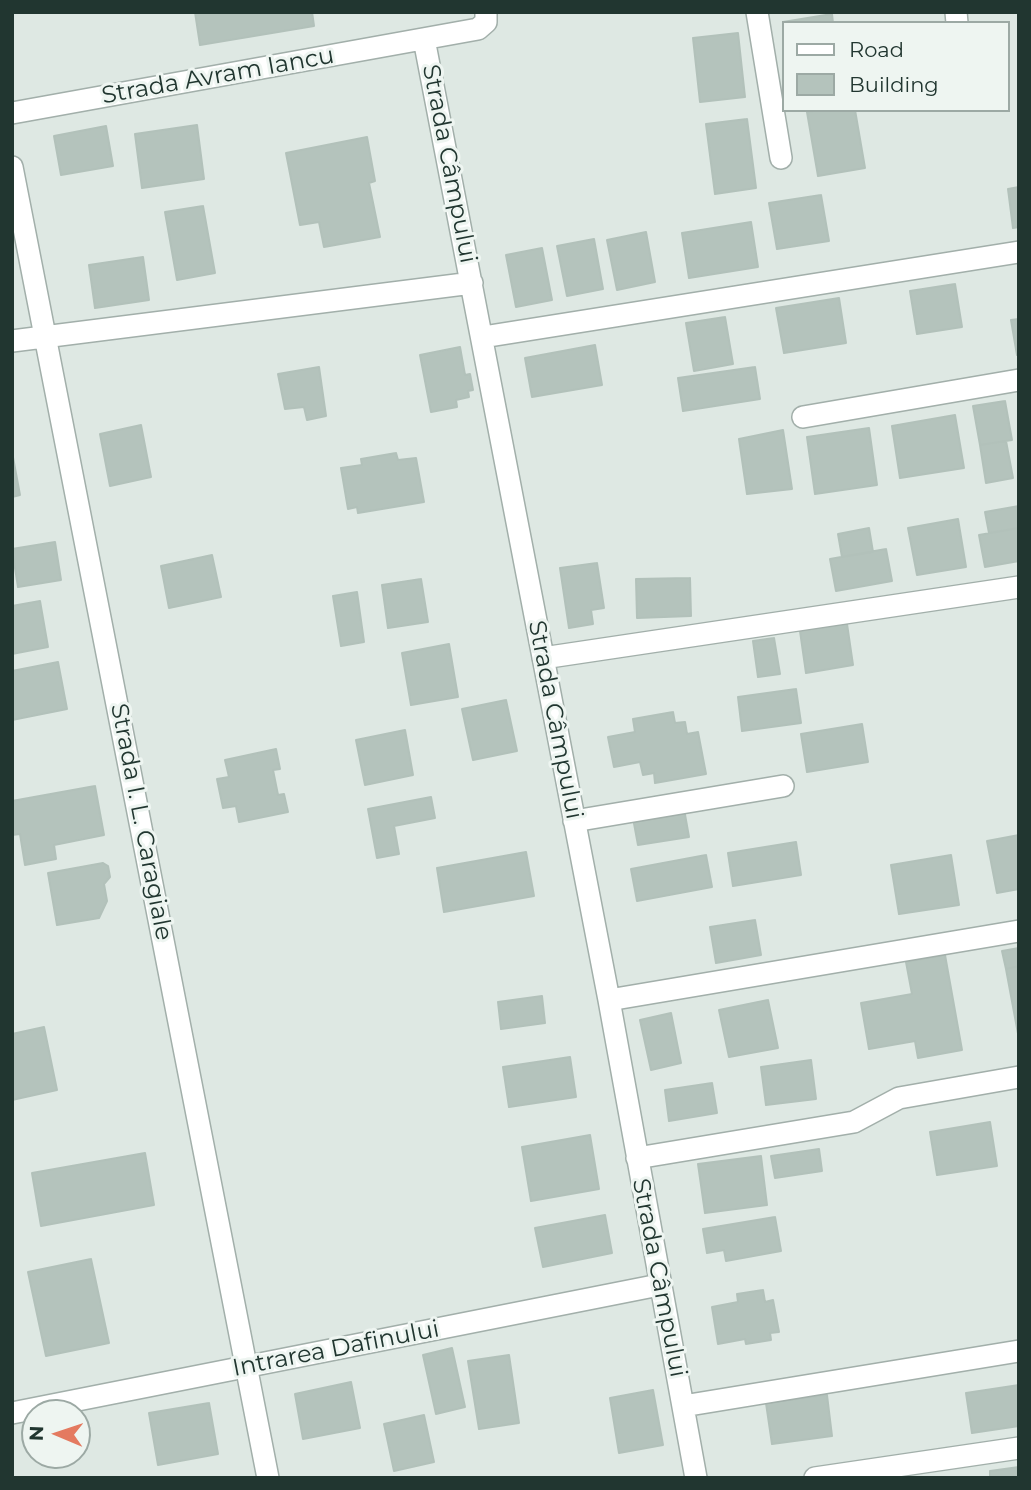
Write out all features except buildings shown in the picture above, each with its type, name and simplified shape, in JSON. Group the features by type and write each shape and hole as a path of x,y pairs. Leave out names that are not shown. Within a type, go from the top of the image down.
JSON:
{"street":[{"name":"Strada Câmpului","path":"486,12 486,22 478,29 424,39 609,1000 696,1478"},
{"path":"757,12 781,158"},
{"name":"Strada Avram Iancu","path":"12,113 424,39"},
{"name":"Strada I. L. Caragiale","path":"12,167 268,1478"},
{"path":"483,337 1019,252"},
{"path":"12,341 472,283"},
{"path":"803,417 1019,380"},
{"path":"543,658 1019,587"},
{"path":"574,821 783,786"},
{"path":"609,1000 1019,931"},
{"path":"636,1158 854,1122 899,1098 1019,1077"},
{"name":"Intrarea Dafinului","path":"12,1413 659,1285"},
{"path":"683,1406 1019,1351"},
{"path":"816,1478 1019,1448"}]}
